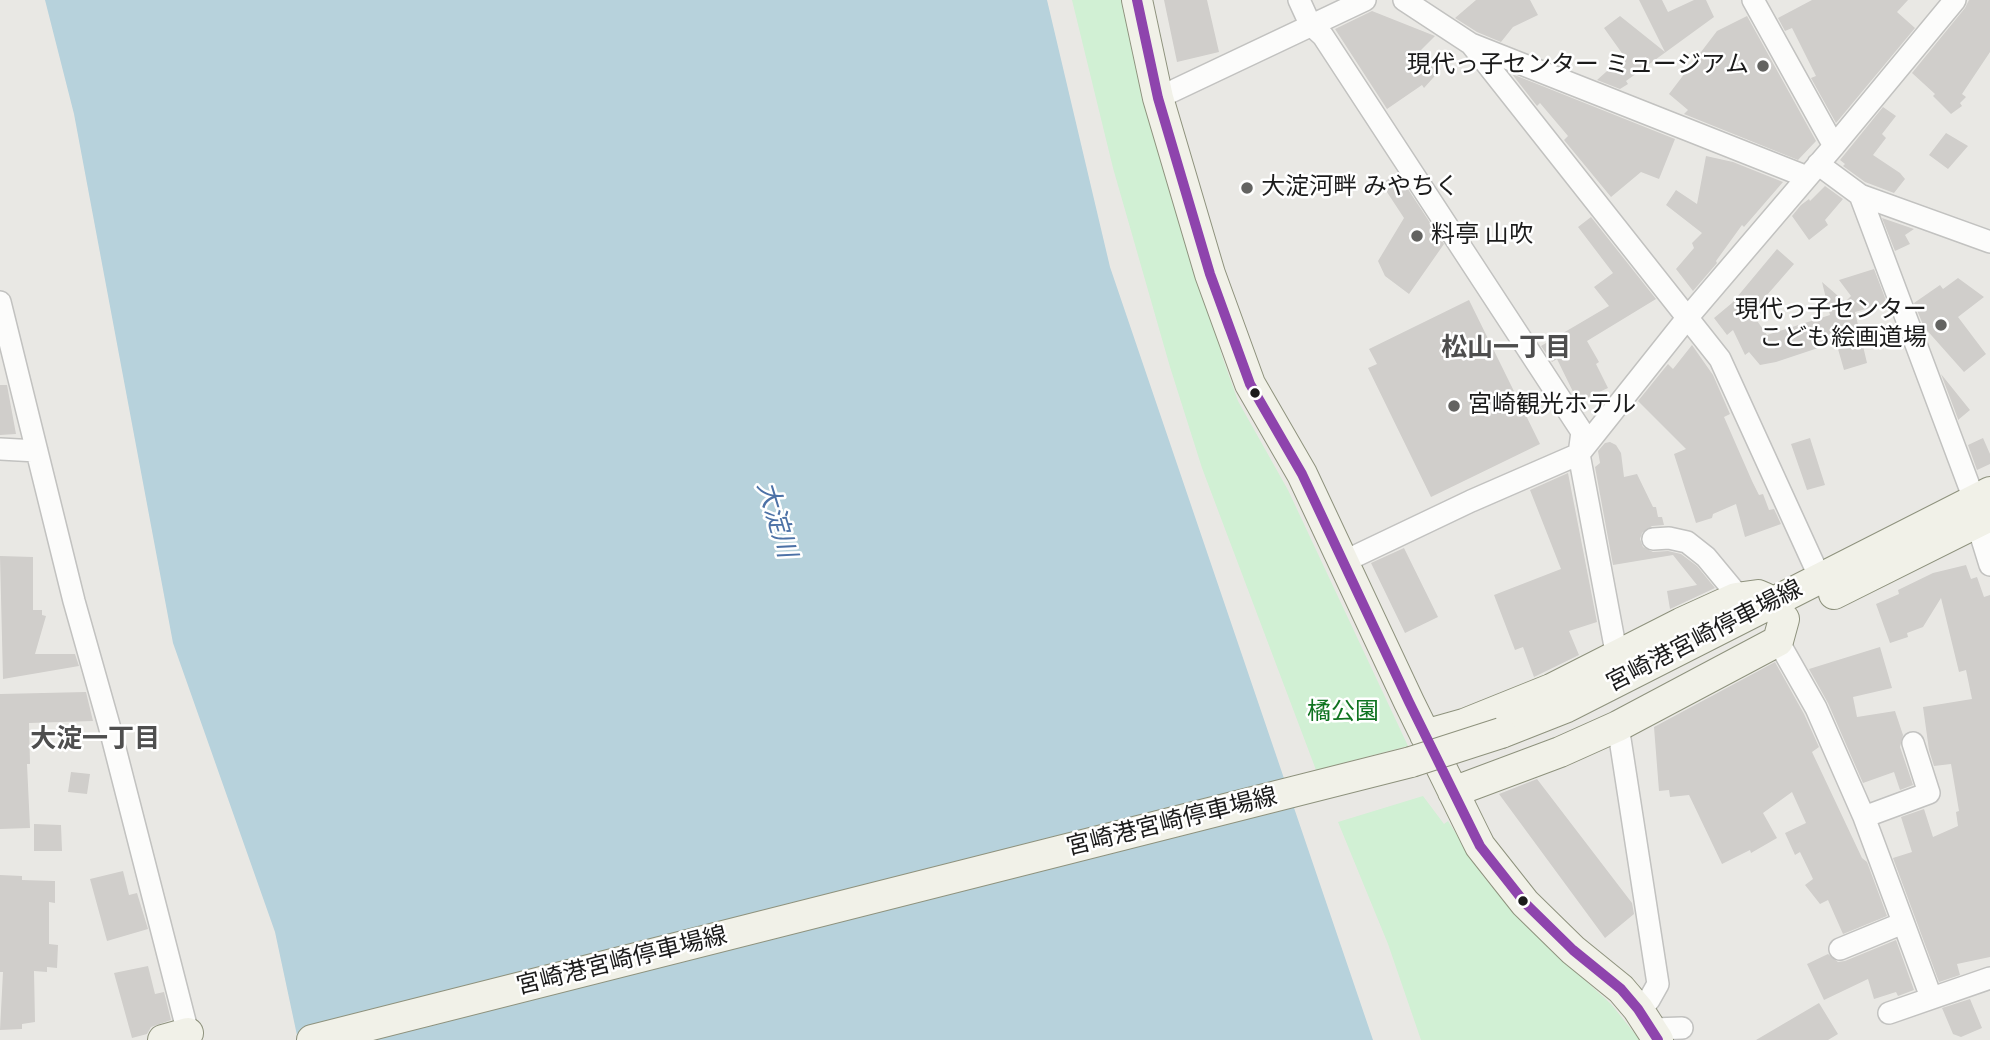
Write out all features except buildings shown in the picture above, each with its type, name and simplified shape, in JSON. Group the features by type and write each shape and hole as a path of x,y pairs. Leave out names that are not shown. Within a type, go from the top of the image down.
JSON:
{"main road":[{"path":"1137,0 1158,98 1210,274 1250,384 1302,474 1480,846 1525,903 1573,950 1621,989 1658,1027"},
{"name":"宮崎港宮崎停車場線","path":"1778,621 1820,578 1983,507"},
{"name":"宮崎港宮崎停車場線","path":"389,1040 1420,779 1508,751 1569,715 1778,621 1983,507"},
{"path":"1425,735 1464,724 1551,689 1681,623 1740,598 1758,595 1778,621 1618,726 1560,752 1453,792"},
{"name":"宮崎港宮崎停車場線","path":"312,1040 1411,762 1501,733 1569,715"}],"street":[{"path":"1299,0 1311,24 1323,36 1581,432 1579,454 1617,657"},
{"path":"1158,98 1365,0"},
{"path":"1404,0 1471,44 1813,171 1860,195 1990,242"},
{"path":"1753,0 1834,146"},
{"path":"1343,562 1471,501 1579,454 1688,317 1955,0"},
{"path":"1471,44 1720,359 1820,578"},
{"path":"1860,195 1983,507 1990,565"},
{"path":"0,302 175,1037"},
{"path":"0,449 37,450"},
{"path":"1653,539 1670,538 1687,542 1706,557 1740,598"},
{"path":"1778,621 1864,817 1931,997"},
{"path":"1618,726 1658,984 1649,1000 1658,1027"},
{"path":"1864,817 1929,793 1913,743"},
{"path":"1840,949 1903,923"},
{"path":"1889,1013 1990,978"}],"green space":[{"name":"橘公園","path":"1072,0 1128,0 1222,356 1238,401 1288,490 1408,746 1316,770 1202,468 1113,168"},
{"path":"1423,796 1444,824 1448,821 1483,876 1528,928 1611,1004 1640,1040 1421,1040 1388,944 1338,822"}],"water":[{"name":"大淀川","path":"45,0 1047,0 1110,267 1373,1040 298,1040 275,932 173,643 74,114"}],"transit line":[{"path":"1137,0 1158,98 1210,274 1250,384 1302,474 1480,846 1525,903 1573,950 1621,989 1658,1040"}],"place":[{"name":"現代っ子センター ミュージアム","path":"1763,66"},
{"name":"大淀河畔 みやちく","path":"1247,188"},
{"name":"料亭 山吹","path":"1417,236"},
{"name":"現代っ子センター こども絵画道場","path":"1941,325"},
{"name":"宮崎観光ホテル","path":"1454,406"}],"district":[{"name":"松山一丁目","path":"1506,349"},
{"name":"大淀一丁目","path":"95,740"}]}
